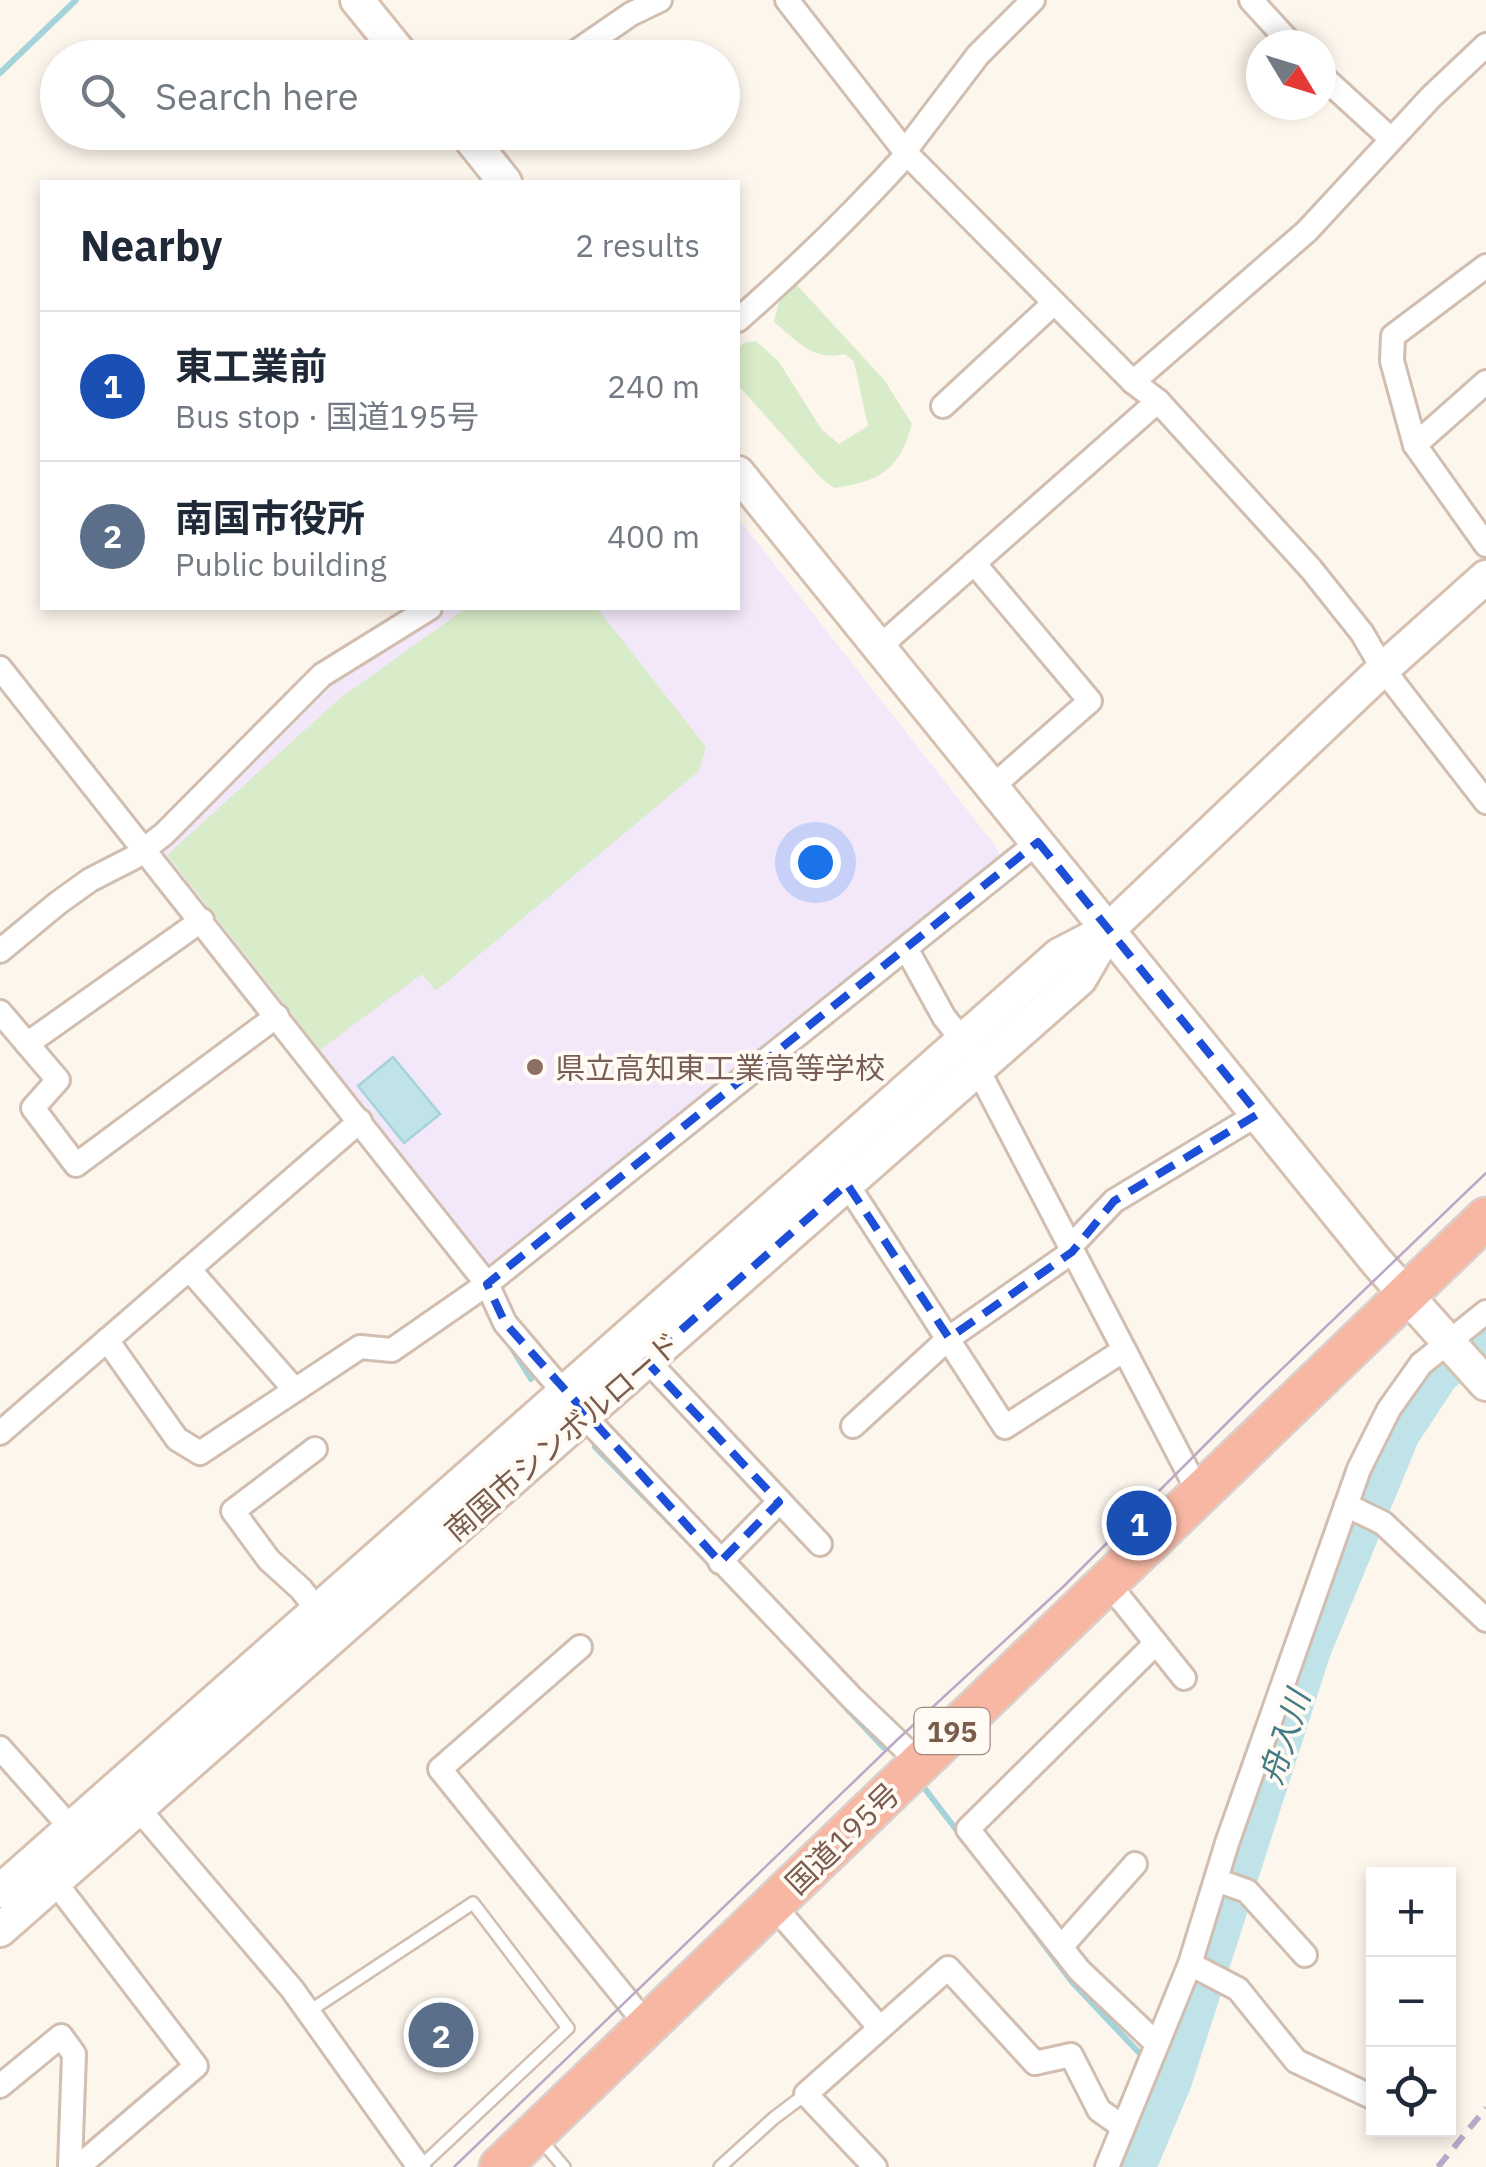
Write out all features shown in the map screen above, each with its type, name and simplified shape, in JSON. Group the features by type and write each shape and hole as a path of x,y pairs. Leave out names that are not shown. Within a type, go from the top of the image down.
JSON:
{"highway":[{"name":"国道195号","path":"500,2167 1486,1218"}],"street":[{"path":"357,0 389,40"},
{"path":"594,40 660,0"},
{"path":"787,0 906,153 1132,382 1158,401 1310,569 1362,632 1383,669 1486,802"},
{"path":"740,318 854,212 906,153 978,55 1032,0"},
{"path":"1250,0 1278,30"},
{"path":"1132,382 1307,231 1486,45"},
{"path":"1336,89 1391,140"},
{"path":"482,150 504,180"},
{"path":"1486,266 1393,336 1392,360 1414,445 1486,545"},
{"path":"943,406 1054,303"},
{"path":"1414,445 1486,382"},
{"path":"878,648 1158,401"},
{"path":"740,476 1406,1297 1464,1360"},
{"path":"974,563 1090,701 992,787"},
{"path":"1108,929 1383,669 1486,578"},
{"path":"0,951 74,891 146,850 322,675 427,610"},
{"path":"0,668 488,1284 505,1323 720,1562 919,1762"},
{"path":"106,1340 177,1438 200,1453 360,1347 392,1350 488,1284 1038,842"},
{"path":"26,1044 202,920"},
{"name":"南国市シンボルロード","path":"0,1930 55,1882 129,1797 318,1610 574,1404 647,1360 847,1184 1059,956 1108,929"},
{"name":"南国市シンボルロード","path":"0,1891 71,1828 129,1797 970,1055 1080,979 1108,929"},
{"path":"906,950 970,1055 1200,1496"},
{"path":"0,1012 58,1080 32,1108 76,1165 277,1016"},
{"path":"853,1426 949,1338 1071,1249 1114,1201 1258,1114"},
{"path":"0,1433 360,1121"},
{"path":"847,1184 1004,1427 1124,1350"},
{"path":"190,1269 295,1390"},
{"path":"1464,1360 1486,1312"},
{"path":"647,1360 820,1544"},
{"path":"1107,2167 1190,1964 1359,1469 1389,1409 1420,1364 1464,1360"},
{"path":"314,1449 233,1511 270,1560 318,1610"},
{"path":"720,1562 779,1502"},
{"path":"1346,1506 1383,1523 1486,1620"},
{"path":"1108,1583 1184,1678"},
{"path":"1156,1643 968,1829 1079,1970 1157,2044"},
{"path":"580,1647 440,1770 646,2024"},
{"path":"0,1748 71,1828"},
{"path":"129,1797 308,2012 420,2167"},
{"path":"1061,1947 1135,1864"},
{"path":"1216,1880 1247,1891 1305,1956"},
{"path":"55,1882 196,2066 74,2167"},
{"path":"773,1906 880,2028"},
{"path":"1190,1964 1238,1989 1296,2061 1366,2094"},
{"path":"875,2167 806,2094 948,1968 1035,2062 1071,2055 1099,2110 1123,2127"},
{"path":"0,2086 60,2036 74,2054 74,2167"}],"lane":[{"path":"308,2012 473,1903 568,2028 420,2167"},
{"path":"720,2167 806,2094"},
{"path":"535,2133 564,2167"}],"highlighted area":[{"path":"1038,842 1258,1114 1114,1201 1072,1252 949,1338 847,1184 646,1361 779,1502 720,1562 505,1323 487,1284"}],"shaded area":[{"name":"県立高知東工業高等学校","path":"740,521 997,848 1002,861 487,1274 158,855 163,845 354,667 447,610 740,610"}],"green space":[{"path":"797,285 885,381 912,424 901,453 875,477 834,488 740,387 740,346 756,341 779,362 822,430 839,444 868,426 854,362 845,354 815,352 774,322 781,292"},
{"path":"463,610 599,610 706,747 699,771 436,991 422,974 320,1050 167,855 339,699"}],"water":[{"path":"393,1057 440,1114 404,1143 358,1086"}],"waterway":[{"path":"0,73 76,0"},
{"name":"舟入川","path":"1137,2167 1173,2081 1312,1650 1401,1434 1440,1375 1486,1337"},
{"path":"508,1342 531,1379"},
{"path":"595,1447 687,1540"},
{"path":"847,1709 884,1748"},
{"path":"922,1785 994,1879"},
{"path":"1023,1917 1072,1982 1145,2059"},
{"path":"1154,2066 1173,2081"}],"tram line":[{"path":"454,2167 897,1740 1064,1586 1486,1173"}],"railway":[{"path":"1438,2167 1486,2108"}],"place":[{"name":"県立高知東工業高等学校","path":"535,1067"},
{"name":"東工業前","path":"1139,1523"},
{"name":"南国市役所","path":"441,2035"}]}
